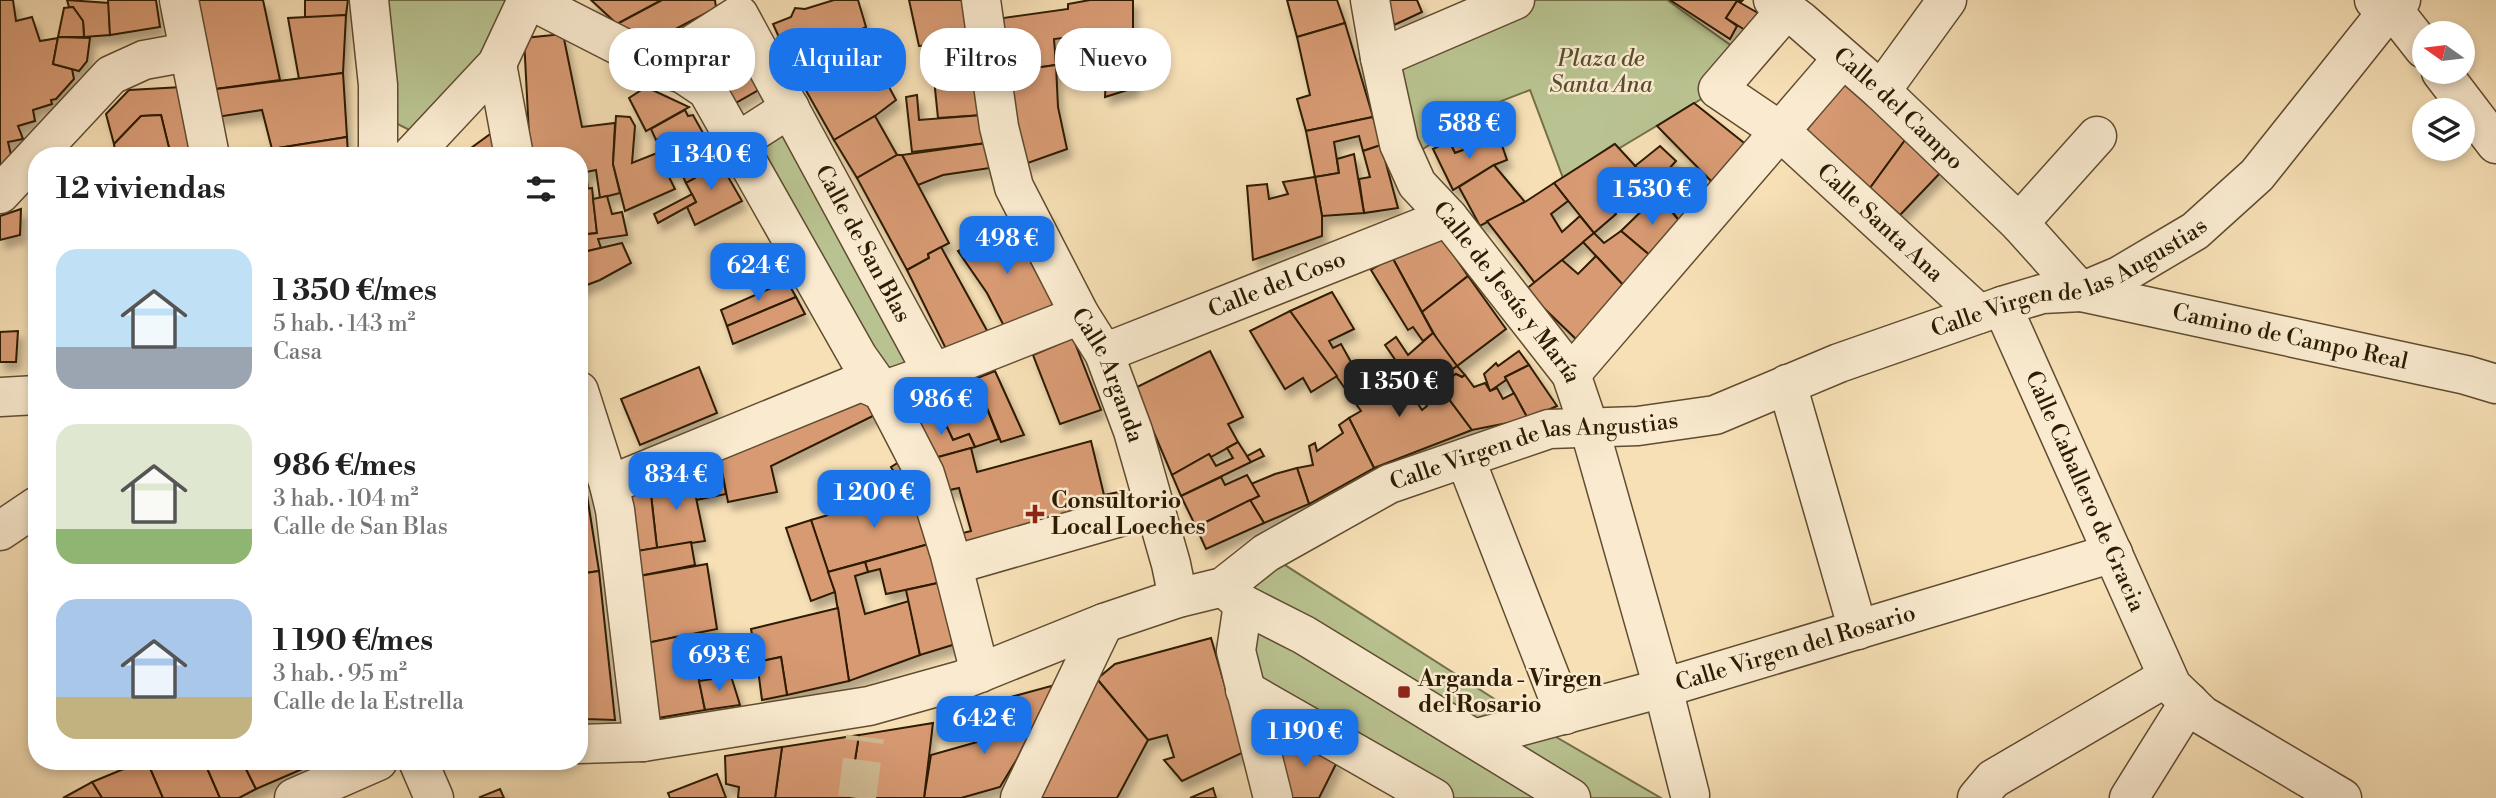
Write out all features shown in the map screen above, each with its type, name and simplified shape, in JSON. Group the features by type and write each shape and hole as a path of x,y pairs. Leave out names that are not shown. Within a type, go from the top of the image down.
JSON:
{"street":[{"path":"178,0 208,147"},
{"path":"369,0 379,85 378,147"},
{"path":"419,147 497,64 529,0 609,41"},
{"name":"Calle Arganda","path":"981,0 999,127 1014,187 1080,314 1104,354 1133,431 1178,598"},
{"name":"Calle de Jesús y María","path":"1370,0 1399,144 1417,184 1448,217 1571,374 1589,427 1663,688 1690,795"},
{"path":"1380,58 1515,0"},
{"path":"1881,91 1947,0"},
{"path":"2389,2 2412,33"},
{"name":"Calle Virgen de las Angustias","path":"588,744 643,742 867,721 1104,623 1178,598 1233,595 1266,553 1389,484 1549,429 1638,425 1716,415 1839,363 1991,310 2042,294 2081,292 2119,276 2195,230 2256,175 2389,2"},
{"name":"Calle de San Blas","path":"709,28 737,7 933,373"},
{"path":"1780,131 1718,89 1794,8"},
{"name":"Calle del Campo","path":"1794,8 1842,59 1881,91 2019,223 2081,292"},
{"path":"44,147 111,75 144,60 188,52"},
{"path":"1571,374 1842,59"},
{"path":"497,64 512,147"},
{"path":"2450,84 2496,144"},
{"path":"708,91 858,356 883,391 925,474 953,565 980,673"},
{"path":"736,143 790,108"},
{"name":"Calle Santa Ana","path":"1780,131 1991,310"},
{"path":"2019,223 2097,136"},
{"path":"0,194 28,164"},
{"name":"Calle del Coso","path":"1104,354 1448,217"},
{"name":"Camino de Campo Real","path":"2081,292 2466,375 2496,384"},
{"name":"Calle Caballero de Gracia","path":"1991,310 2178,689 2202,715 2342,798"},
{"path":"609,485 861,382 883,391 1080,314"},
{"path":"1787,384 1858,630"},
{"path":"0,397 28,395"},
{"path":"588,419 615,510 643,742"},
{"path":"1465,458 1565,715"},
{"path":"953,565 1155,507"},
{"path":"0,531 28,512"},
{"name":"Calle Virgen del Rosario","path":"1477,738 1663,688 2113,554"},
{"path":"1233,595 1236,651 1273,798"},
{"path":"1233,595 1477,738 1571,798"},
{"path":"1020,798 1104,623"},
{"path":"1977,798 1993,779 2178,689"},
{"path":"2129,798 2178,689"},
{"path":"1245,690 1434,798"},
{"path":"294,798 358,770"},
{"path":"422,770 434,798"}],"green space":[{"path":"369,0 526,0 427,139 378,114"},
{"name":"Plaza de Santa Ana","path":"1516,0 1667,0 1746,56 1718,89 1618,149 1614,144 1563,178 1530,90 1465,115 1469,128 1440,138 1406,160 1380,58"},
{"path":"790,108 933,373 882,391 736,143"},
{"path":"1266,553 1532,723 1661,798 1427,798 1245,690 1243,604"}],"building":[{"path":"0,0 13,0 16,21 32,17 40,41 58,38 53,64 72,69 74,79 56,99 51,100 52,104 33,110 35,121 18,126 23,139 8,142 11,155 0,167"},
{"path":"67,0 109,3 110,35 84,37 83,21 73,7 69,7"},
{"path":"108,0 156,0 160,27 110,35"},
{"path":"188,0 263,0 280,80 208,90"},
{"path":"305,0 348,0 346,15 305,18"},
{"path":"591,0 662,0 617,24"},
{"path":"662,0 715,0 716,8 678,28 621,28 617,24"},
{"path":"834,0 858,0 866,27 775,28 773,24 791,17 795,8 805,9"},
{"path":"909,0 963,0 970,28 920,28 919,46"},
{"path":"1090,0 1133,0 1133,28 1055,28 1055,65 1041,67 1041,28 1004,28 1003,18 1068,9 1068,4"},
{"path":"1287,0 1337,0 1345,23 1297,37"},
{"path":"1387,0 1417,0 1422,12 1394,25"},
{"path":"1670,0 1743,0 1737,1 1726,18 1737,26 1730,39"},
{"path":"1737,1 1758,13 1745,30 1726,18"},
{"path":"73,7 83,21 84,37 58,37 64,8"},
{"path":"346,15 343,73 299,79 288,18"},
{"path":"1345,23 1373,117 1306,131 1297,99 1310,95 1297,37"},
{"path":"563,34 582,127 615,123 613,164 620,193 600,198 596,170 588,172 588,147 531,147 524,38"},
{"path":"58,37 90,38 87,61 79,71 53,64"},
{"path":"1055,65 1055,91 1057,91 1067,149 1025,164 1010,91 1041,91 1041,67"},
{"path":"343,73 347,137 271,147 262,110 217,117 208,90"},
{"path":"755,75 762,88 732,105 725,91 755,91"},
{"path":"1846,81 1908,136 1870,188 1805,132"},
{"path":"182,87 197,147 169,147 161,115 141,116 114,144 106,114 129,90"},
{"path":"640,91 655,91 689,107 646,131 629,98"},
{"path":"806,91 891,91 896,100 834,140"},
{"path":"935,91 980,91 983,115 938,118"},
{"path":"1105,91 1124,91 1105,97"},
{"path":"917,95 919,120 983,115 987,143 912,152 906,97"},
{"path":"1694,103 1748,146 1712,182 1657,126"},
{"path":"1488,106 1499,137 1455,153 1449,141 1469,128 1465,116"},
{"path":"685,110 688,116 693,115 703,133 669,151 661,137 656,140 651,129"},
{"path":"161,115 169,147 114,147 114,144 141,116"},
{"path":"616,116 630,117 635,126 632,163 657,153 675,189 625,211 613,164"},
{"path":"875,116 897,155 857,178 834,140"},
{"path":"1373,117 1381,145 1363,151 1359,136 1334,142 1339,173 1315,177 1306,131"},
{"path":"493,132 496,147 472,147"},
{"path":"703,133 716,156 700,165 695,178 686,183 671,150"},
{"path":"1908,136 1942,171 1900,215 1870,188"},
{"path":"347,137 348,147 284,147"},
{"path":"1499,137 1507,160 1453,190 1433,149 1449,141 1455,153"},
{"path":"987,143 990,168 943,175 918,185 902,155"},
{"path":"1615,144 1650,182 1631,202 1619,186 1604,198 1616,214 1594,233 1554,183"},
{"path":"1381,145 1398,208 1364,213 1359,179 1370,177 1363,151"},
{"path":"1660,146 1676,161 1667,171 1696,206 1681,223 1635,166"},
{"path":"1354,154 1364,213 1322,216 1315,177 1339,173 1337,159"},
{"path":"897,155 902,155 949,243 928,254 929,258 907,270 857,178"},
{"path":"716,156 742,201 695,225 687,207 696,202 686,183 695,178 700,165"},
{"path":"1494,165 1525,202 1480,226 1459,187"},
{"path":"1315,177 1322,216 1322,236 1253,260 1247,186 1267,184 1269,199 1288,194 1283,182"},
{"path":"1554,183 1568,201 1551,214 1562,232 1580,216 1594,233 1535,283 1487,221 1525,202"},
{"path":"592,188 597,233 588,234 588,189"},
{"path":"692,194 696,202 658,223 654,214"},
{"path":"1658,195 1681,223 1652,257 1621,231"},
{"path":"607,196 612,214 622,212 627,235 598,239 601,248 588,251 588,234 597,233 593,199"},
{"path":"21,209 20,235 0,240 0,216"},
{"path":"1010,223 1054,305 1005,328 987,293 958,251"},
{"path":"1621,231 1652,257 1625,287 1583,242 1594,233 1604,243"},
{"path":"1442,238 1468,276 1422,312 1392,257"},
{"path":"622,243 631,263 588,285 588,251"},
{"path":"941,247 990,336 949,355 907,270 929,258 928,254"},
{"path":"1596,256 1625,287 1578,341 1525,290 1562,260 1578,274"},
{"path":"1392,257 1433,333 1423,341 1413,327 1408,330 1371,270"},
{"path":"1468,276 1506,329 1457,366 1439,343 1422,312"},
{"path":"787,281 796,297 727,326 721,310"},
{"path":"1332,292 1354,329 1329,341 1333,348 1341,344 1361,380 1346,390 1290,311"},
{"path":"796,297 805,314 733,344 727,326"},
{"path":"1290,311 1337,376 1311,392 1303,378 1285,389 1250,331"},
{"path":"18,331 16,362 0,362 0,332"},
{"path":"1433,333 1457,366 1419,394 1385,345 1396,337 1408,355"},
{"path":"1073,338 1101,410 1060,424 1033,355"},
{"path":"1210,351 1243,417 1228,424 1238,442 1211,457 1209,454 1172,475 1135,388"},
{"path":"1519,351 1529,365 1505,377 1506,380 1490,391 1484,374 1496,363 1498,366"},
{"path":"1529,365 1557,406 1528,419 1505,377"},
{"path":"1457,366 1465,375 1462,377 1456,374 1440,385 1442,388 1422,398 1419,394"},
{"path":"699,367 717,413 640,445 621,399"},
{"path":"1394,367 1422,410 1426,404 1448,398 1472,430 1374,468 1349,418 1361,411 1346,390 1377,369 1379,374"},
{"path":"995,371 1024,435 1001,442 975,379"},
{"path":"1456,374 1462,377 1465,375 1474,387 1485,383 1490,391 1497,388 1503,399 1514,393 1528,419 1472,430 1448,398 1426,404 1422,398 1442,388 1440,385"},
{"path":"975,379 999,439 975,447 969,434 953,440 947,427 943,429 935,410 918,417 914,405"},
{"path":"867,391 879,413 771,466 777,492 728,502 719,456"},
{"path":"935,410 943,429 947,427 953,440 969,434 975,447 931,459 918,417"},
{"path":"1349,418 1374,468 1309,504 1297,468 1313,465 1309,446 1315,443 1317,451 1343,433 1339,425"},
{"name":"Consultorio Local Loeches","path":"1091,441 1104,495 1124,491 1129,505 962,548 959,534 971,531 959,488 945,491 931,459 971,448 977,472"},
{"path":"1238,442 1251,462 1181,496 1172,475 1209,454 1216,466 1233,458 1227,448"},
{"path":"1260,449 1264,456 1251,462 1247,456"},
{"path":"719,456 726,494 696,500 690,469"},
{"path":"904,459 917,483 904,489 891,467"},
{"path":"1297,468 1309,504 1264,523 1250,500 1259,496 1251,484"},
{"path":"690,469 705,541 657,548 650,486"},
{"path":"1247,475 1259,496 1196,527 1181,496 1221,477 1225,485"},
{"path":"650,486 657,548 631,552 626,496"},
{"path":"921,488 936,542 828,572 811,520"},
{"path":"1250,500 1264,523 1206,549 1196,527"},
{"path":"588,502 599,571 588,573"},
{"path":"811,520 835,592 811,601 786,528"},
{"path":"691,542 695,565 634,577 631,552"},
{"path":"936,542 947,581 886,594 880,569 868,572 865,562"},
{"path":"865,562 868,572 855,576 865,614 909,601 920,655 849,681 835,592 828,572"},
{"path":"707,564 717,629 642,644 634,577"},
{"path":"599,571 615,720 588,719 588,573"},
{"path":"947,581 959,643 920,655 906,590"},
{"path":"838,608 849,681 787,695 781,657 757,662 751,629"},
{"path":"690,634 705,710 658,718 642,644"},
{"path":"1211,638 1244,752 1182,781 1164,760 1174,757 1167,735 1148,740 1097,679 1115,664"},
{"path":"781,657 787,695 762,700 757,662"},
{"path":"731,676 740,705 705,710 699,681"},
{"path":"1097,679 1148,740 1117,798 1036,798"},
{"path":"1051,686 1017,759 1000,787 961,798 924,798 931,755 1023,729 1011,697"},
{"path":"933,723 924,798 849,798 859,735"},
{"path":"859,735 849,798 775,798 782,747"},
{"path":"1301,736 1338,760 1319,798 1287,798 1278,748"},
{"path":"782,747 775,798 738,798 739,787 726,784 725,756"},
{"path":"121,770 151,770 163,798 102,798 92,782"},
{"path":"151,770 208,770 220,798 163,798"},
{"path":"208,770 246,770 256,789 239,798 220,798"},
{"path":"246,770 300,770 256,789"},
{"path":"717,774 726,798 670,798 668,793"},
{"path":"92,782 102,798 63,798"},
{"path":"1213,788 1216,798 1190,798"},
{"path":"500,789 504,798 480,797"}],"tunnel":[{"path":"857,798 865,737"}],"place":[{"name":"Consultorio Local Loeches","path":"1035,514"},
{"name":"Arganda - Virgen del Rosario","path":"1404,692"}]}
